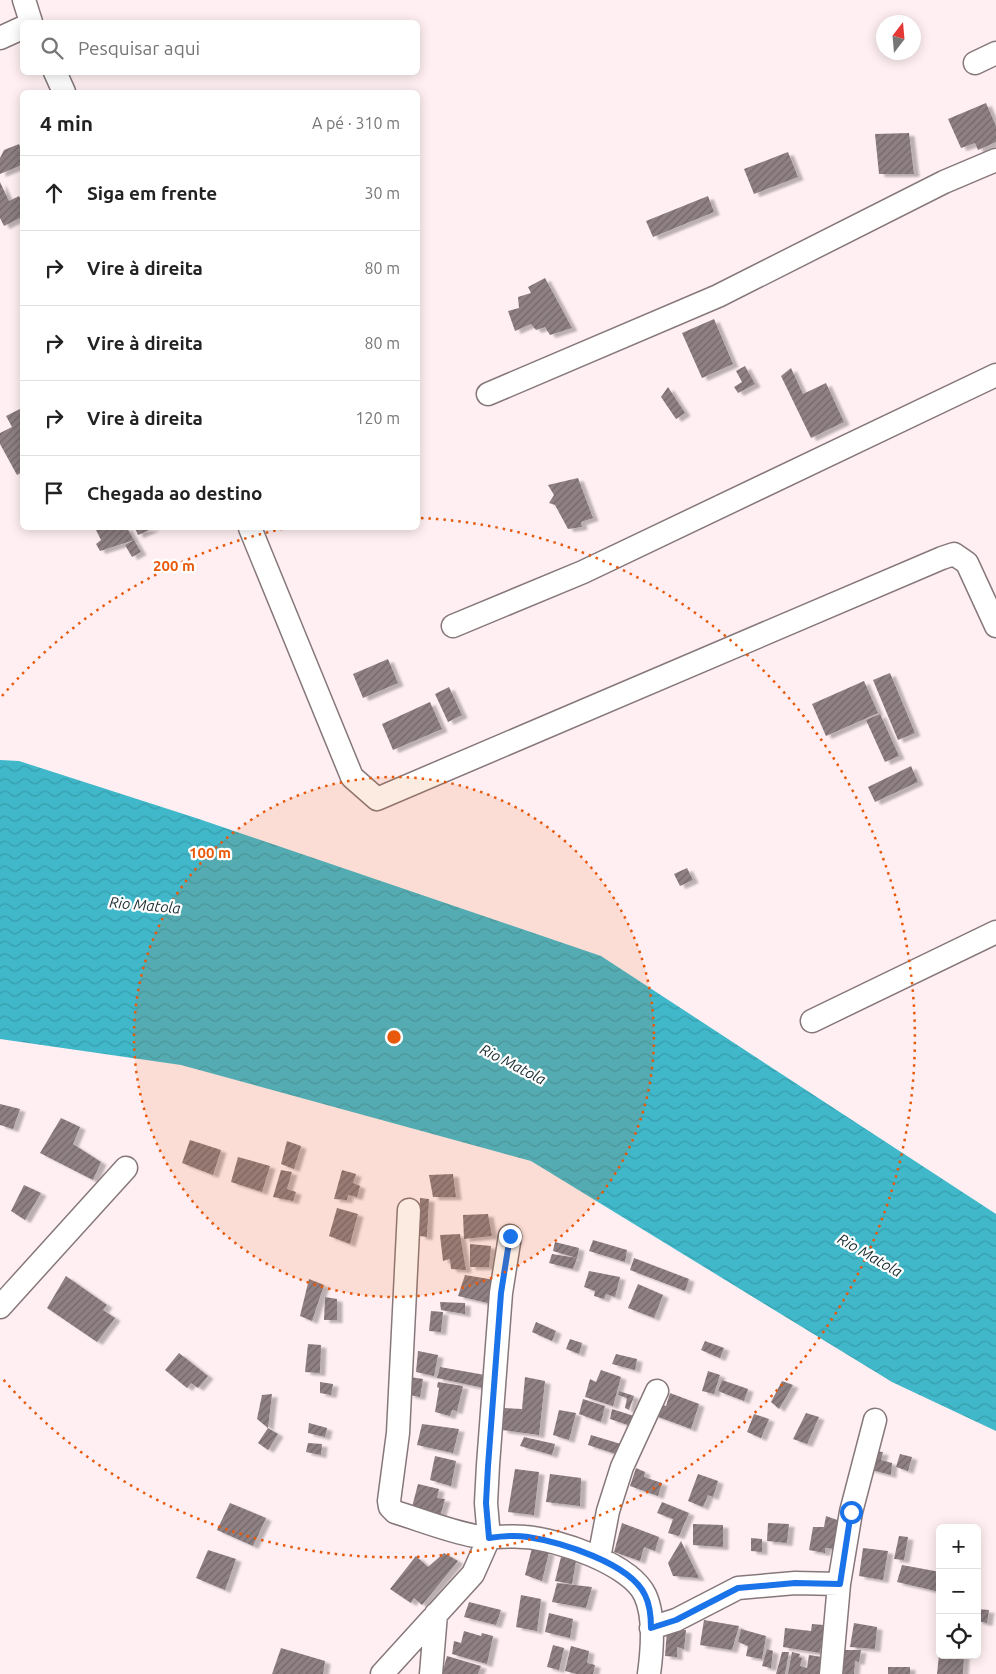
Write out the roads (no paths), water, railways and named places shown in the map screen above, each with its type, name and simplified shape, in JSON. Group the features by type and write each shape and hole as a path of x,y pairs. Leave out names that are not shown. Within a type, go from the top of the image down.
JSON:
{"street":[{"path":"24,0 30,20"},
{"path":"0,38 20,29"},
{"path":"975,63 996,53"},
{"path":"56,75 63,90"},
{"path":"488,394 718,296 944,182 996,160"},
{"path":"453,626 583,572 996,375"},
{"path":"251,530 352,777 377,798 954,554 967,563 996,626"},
{"path":"812,1021 996,932"},
{"path":"0,1307 126,1168"},
{"path":"409,1210 398,1433 388,1501 390,1507 395,1512 475,1536 489,1538 526,1537 560,1543 599,1558 630,1577 645,1594 651,1616 652,1653 649,1674"},
{"path":"382,1674 473,1574 489,1538 486,1503 488,1466 501,1293 510,1236"},
{"path":"599,1558 608,1511 622,1467 657,1391"},
{"path":"831,1674 840,1584 851,1512 875,1420"},
{"path":"651,1628 676,1620 738,1588 795,1583 840,1584"},
{"path":"431,1674 436,1614"}],"water":[{"name":"Rio Matola","path":"0,760 19,761 196,818 601,956 996,1214 996,1431 892,1382 531,1161 181,1065 0,1039"}]}
